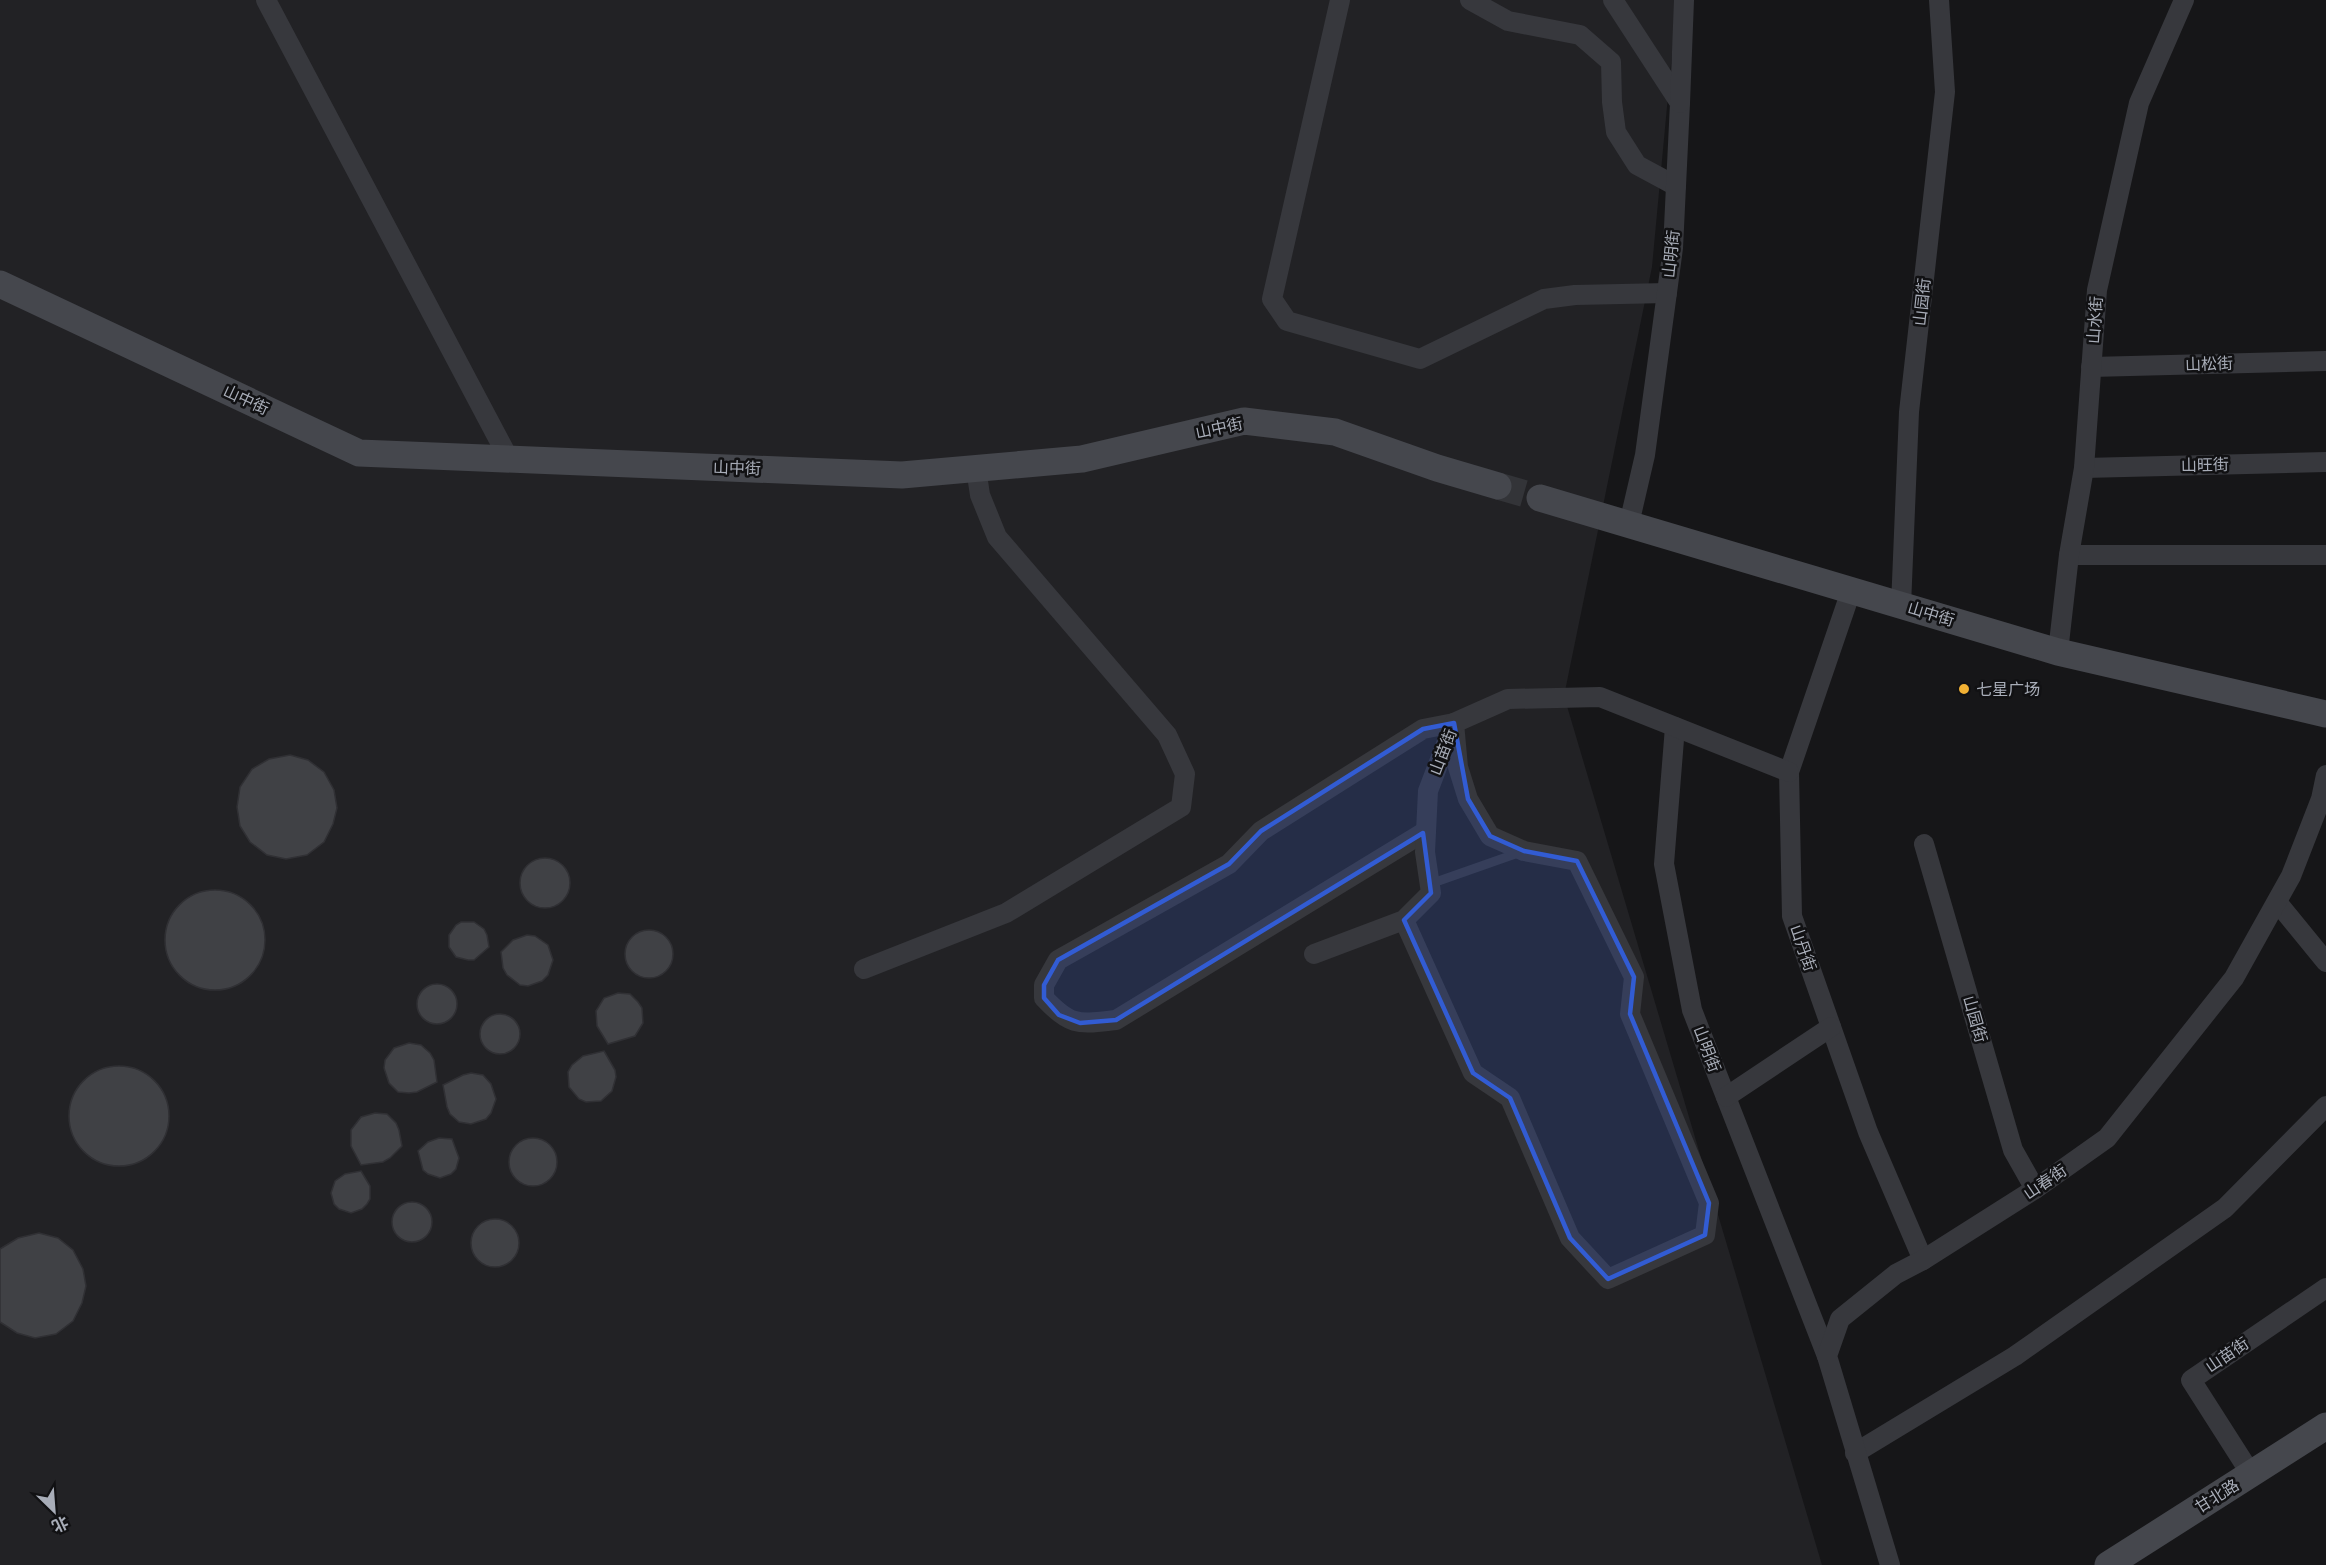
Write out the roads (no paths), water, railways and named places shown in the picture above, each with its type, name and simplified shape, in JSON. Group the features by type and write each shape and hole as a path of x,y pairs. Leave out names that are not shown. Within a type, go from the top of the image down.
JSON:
{"street":[{"path":"266,0 509,459"},
{"path":"1340,0 1272,299 1287,321 1420,359 1544,299 1575,295 1667,293"},
{"path":"1470,0 1508,21 1580,35 1611,62 1612,102 1616,132 1637,165 1676,186"},
{"path":"1613,0 1680,103"},
{"name":"山明街","path":"1629,524 1645,455 1673,248 1684,0"},
{"name":"山园街","path":"1901,606 1909,412 1945,92 1939,0"},
{"name":"山水街","path":"2058,652 2069,555 2084,468 2097,290 2139,103 2184,0"},
{"name":"山中街","path":"0,284 359,453 902,475 1082,459 1244,421 1335,432 1437,468 1498,486"},
{"name":"山松街","path":"2091,367 2326,361"},
{"name":"山旺街","path":"2084,468 2326,462"},
{"path":"864,969 1006,913 1181,807 1185,774 1167,735 997,537 980,495 976,468"},
{"name":"山中街","path":"1540,498 2058,652 2326,714"},
{"path":"2069,555 2326,555"},
{"name":"山丹街","path":"1851,591 1789,772 1791,916 1868,1132 1923,1260"},
{"name":"山苗街","path":"1429,884 1425,852 1428,791 1454,723 1508,699 1600,697 1789,772"},
{"path":"1404,920 1473,1073 1510,1098 1570,1238 1608,1279 1705,1235 1709,1203 1630,1014 1634,977 1577,861 1524,851 1490,836 1468,799 1458,767 1454,723 1423,729 1261,831 1229,864 1058,960 1044,985 1044,998 1059,1015 1080,1023 1116,1020 1426,831"},
{"name":"山明街","path":"1675,727 1664,864 1692,1010 1827,1356"},
{"name":"山春街","path":"1827,1356 1840,1319 1896,1274 1923,1260 2035,1190 2107,1138 2234,978 2277,903 2324,807 2326,775"},
{"name":"山园街","path":"1924,844 2013,1150 2035,1190"},
{"path":"1314,954 1404,920 1431,893 1429,884"},
{"path":"2277,903 2326,962"},
{"path":"1726,1097 1831,1028"},
{"path":"1855,1453 2015,1356 2225,1208 2326,1106"},
{"name":"山苗街","path":"2251,1474 2191,1380 2326,1288"},
{"path":"1827,1356 1890,1565"},
{"name":"甘北路","path":"2108,1565 2326,1426"}],"lane":[{"path":"1429,884 1524,851"}],"tunnel":[{"path":"1498,486 1540,498"}],"place":[{"name":"七星广场","path":"1964,689"}]}
